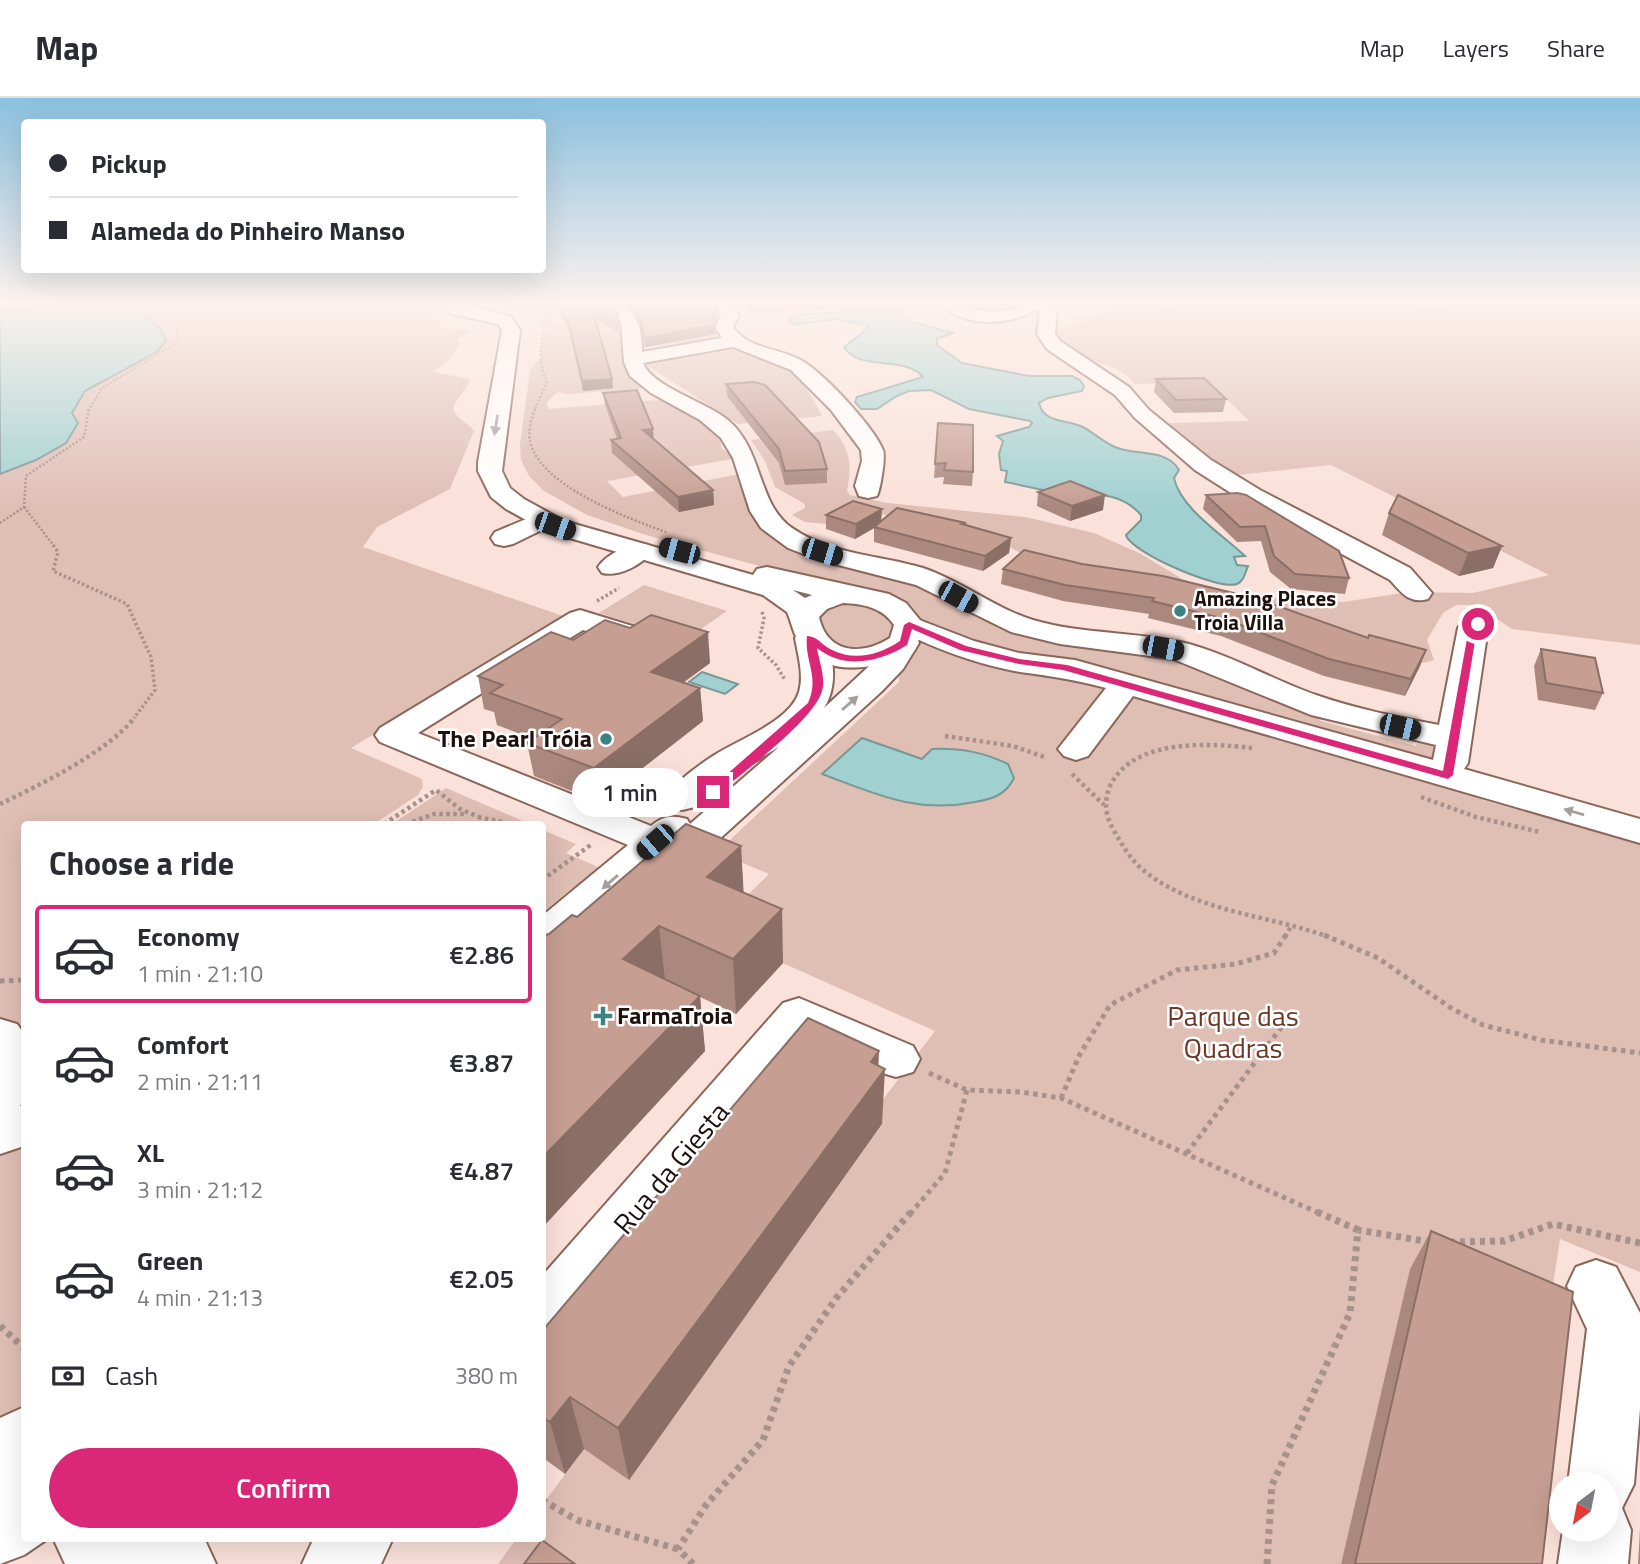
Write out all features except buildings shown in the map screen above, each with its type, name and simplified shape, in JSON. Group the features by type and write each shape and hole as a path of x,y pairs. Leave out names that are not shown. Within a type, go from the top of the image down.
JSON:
{"street":[{"path":"504,371 490,471 500,492 515,505 543,520 591,538 773,589 799,607 807,627 818,689 812,704 788,728 546,937"},
{"path":"521,371 511,458 518,475 534,493 575,517 627,537 812,587 858,594 887,602 897,608 906,634 892,662 871,684 546,972"},
{"path":"640,371 643,377 698,408 729,433 750,468 760,512 769,523 798,543 847,560 926,579 998,617 1023,626 1062,635 1177,651 1238,671 1303,702 1454,739"},
{"path":"806,371 872,451 873,469 866,486 868,491"},
{"path":"1093,371 1122,391 1142,414 1203,465 1251,495 1400,574 1418,593"},
{"path":"504,538 543,520"},
{"path":"612,567 639,551"},
{"path":"807,627 826,597 858,594"},
{"path":"641,638 580,619 392,735 655,842"},
{"path":"1448,775 1473,628 1478,620"},
{"path":"807,627 827,651 856,658 885,655 906,634"},
{"path":"906,634 1019,662 1064,667 1640,831"},
{"path":"1066,761 1126,684"},
{"path":"682,799 736,756 788,728"},
{"name":"Rua da Giesta","path":"546,1315 799,1015 896,1059"},
{"path":"0,1133 21,1127"},
{"path":"1596,1286 1617,1328 1602,1472"},
{"path":"0,1461 21,1442"},
{"path":"0,1485 21,1480"},
{"path":"0,1531 21,1519"},
{"path":"91,1542 114,1564"},
{"path":"155,1542 181,1564"},
{"path":"337,1564 356,1542"},
{"path":"1593,1564 1596,1542"}],"path":[{"path":"0,804 37,786 123,733 155,690 151,657 127,604 53,572 58,552 24,507 26,475 84,437 89,408 102,388 130,371"},
{"path":"542,371 547,382 539,396 530,432 530,442 535,454 557,477 600,505 693,542 679,551"},
{"path":"0,523 24,507"},
{"path":"761,610 764,618 758,648 776,665 787,688"},
{"path":"945,736 1013,746 1066,761 1076,777 1104,805"},
{"path":"1263,749 1205,743 1186,744 1146,754 1123,769 1106,793 1104,805 1105,814 1129,856 1160,881 1195,899 1293,925 1365,951 1409,977 1446,1007 1484,1025 1535,1038 1640,1053"},
{"path":"389,821 436,790 460,809 479,817"},
{"path":"1408,792 1476,817 1549,833"},
{"path":"415,821 435,814 454,813 498,821"},
{"path":"546,877 574,859 614,825"},
{"path":"1060,1098 1080,1054 1110,1005 1177,970 1236,964 1274,953 1293,925"},
{"path":"0,981 21,980"},
{"path":"1187,1153 1295,1009"},
{"path":"896,1059 967,1090 1060,1098 1358,1230 1421,1242 1504,1241 1553,1224 1640,1243"},
{"path":"678,1549 706,1505 763,1440 789,1366 837,1297 945,1173 967,1090"},
{"path":"1267,1564 1272,1485 1350,1313 1358,1230"},
{"path":"0,1326 21,1345"},
{"path":"546,1502 577,1520 678,1549 694,1564"}],"green space":[{"path":"0,371 434,371 470,379 453,408 474,431 450,489 377,527 363,547 566,617 351,748 422,779 423,787 418,795 379,821 21,821 21,1026 13,1031 0,1022"},
{"path":"530,371 632,371 650,388 567,394 558,392 546,403 549,409 670,399 720,437 722,449 737,456 607,481 623,497 744,473 753,514 770,533 891,572 970,609 1183,657 1304,708 1321,721 1416,746 1421,736 1442,741 1436,768 1007,656 927,624 911,609 883,593 818,582 646,535 587,515 544,491 529,476 521,460 520,445"},
{"path":"656,371 790,371 806,387 822,416 738,424"},
{"path":"1121,371 1640,371 1640,645 1512,629 1476,605 1456,605 1443,613 1427,640 1434,660 1423,663 1028,558 1007,545 877,513 851,514 826,524 805,522 792,515 805,508 805,504 775,487 765,461 751,440 833,430 849,458 847,491 850,495 887,503 1025,517 1094,533 1141,554 1184,580 1249,596 1343,602 1409,592 1473,593 1549,575 1331,465 1237,475 1210,457 1169,423 1249,421 1209,382 1134,384"},
{"path":"644,585 727,611 685,640 599,613"},
{"path":"836,602 869,602 888,618 894,632 892,639 866,653 834,646 815,624 824,608"},
{"name":"Parque das Quadras","path":"921,635 1474,790 1483,800 1566,823 1595,825 1640,838 1640,1272 1560,1239 1546,1330 1410,1270 1341,1564 498,1564 514,1542 546,1542 546,1500 584,1449 629,1479 882,1125 869,1118 935,1031 711,931 769,874 717,852 899,682 899,670"},
{"path":"446,788 523,821 396,821"},
{"path":"546,831 576,844 566,853 607,871 594,882 571,889 546,910"},
{"path":"21,1143 21,1413 0,1431 0,1150"}],"water":[{"path":"0,371 121,371 85,391 72,413 78,423 66,443 36,460 0,474"},
{"path":"917,371 1005,371 1029,376 1072,376 1080,380 1084,386 1082,391 1048,398 1039,403 1042,410 1051,418 1083,427 1115,447 1159,455 1174,463 1179,470 1174,478 1185,500 1204,521 1245,556 1234,557 1237,565 1248,566 1243,579 1237,584 1228,585 1213,582 1177,569 1143,551 1126,535 1141,520 1141,515 1124,501 1103,495 1052,491 1005,482 1007,471 1001,470 999,454 1003,441 997,436 1029,427 1032,423 1030,421 969,409 931,390 909,391 877,409 861,409 855,402 857,397 923,377"},
{"path":"702,672 738,684 725,694 689,682"},
{"path":"862,738 922,759 932,749 962,750 990,756 1008,764 1014,778 1003,792 993,798 934,806 897,800 822,774"}],"place":[{"name":"Amazing Places Troia Villa","path":"1180,611"},
{"name":"The Pearl Tróia","path":"606,739"},
{"name":"FarmaTroia","path":"603,1016"}],"route":[{"path":"713,792 812,704 818,689 818,679 810,638 813,643 843,657 869,659 897,649 904,643 909,625 963,648 1019,662 1064,667 1448,775 1473,628 1478,624"}]}
